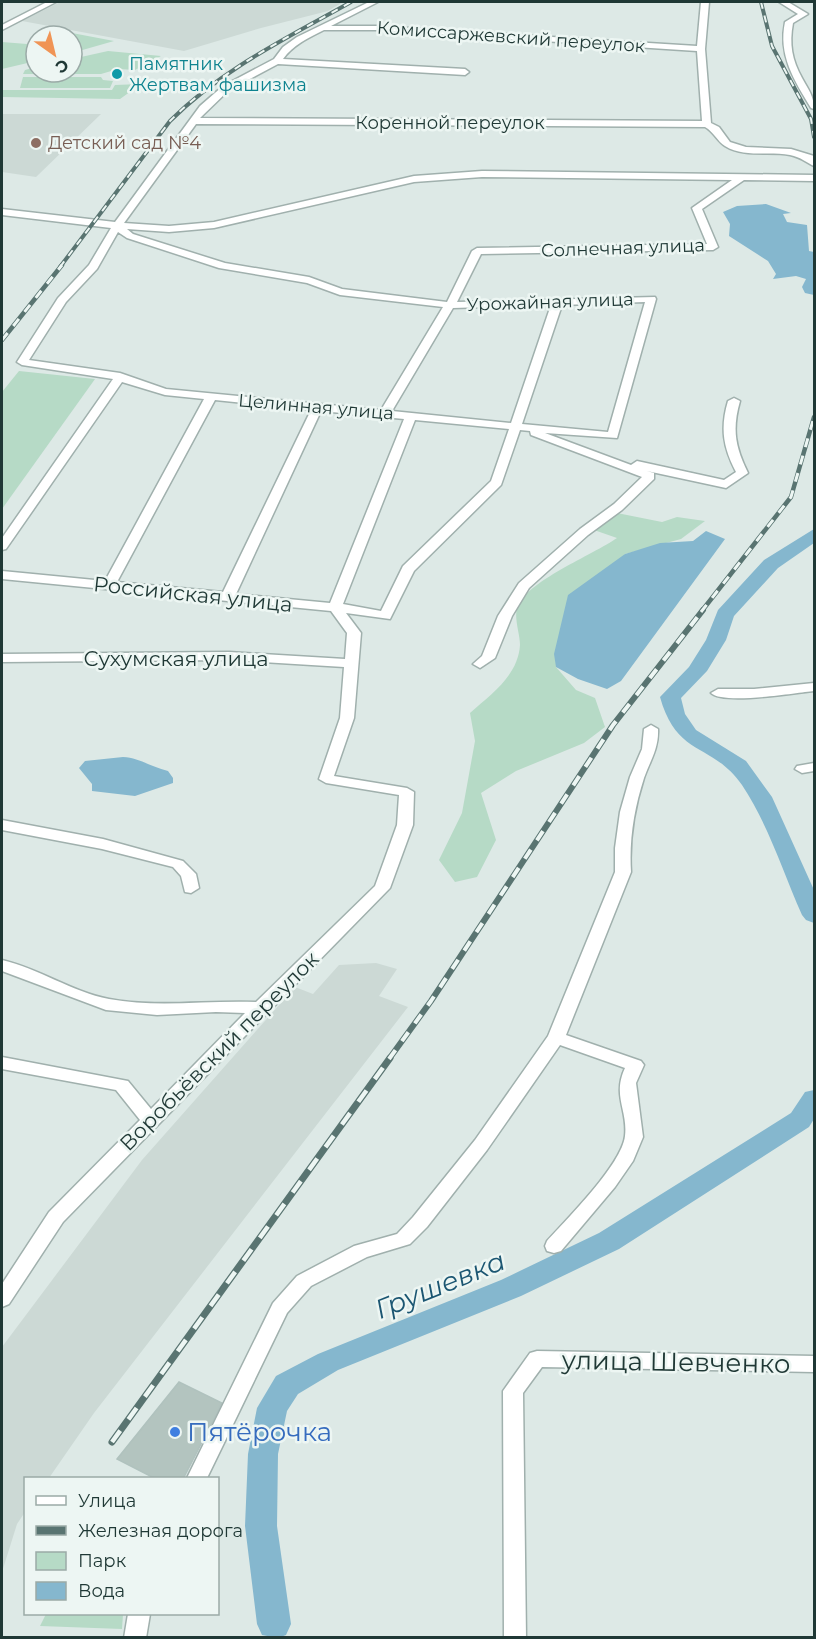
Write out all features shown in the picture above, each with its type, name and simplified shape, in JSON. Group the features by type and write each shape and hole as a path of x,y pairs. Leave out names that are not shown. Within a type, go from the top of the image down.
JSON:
{"street":[{"path":"2,28 52,2"},
{"path":"117,226 203,108 226,88 277,61 286,49 300,39 374,2"},
{"path":"705,2 701,49 707,124 716,129 727,144 746,150 791,152 811,158 814,163"},
{"path":"783,2 814,17"},
{"path":"804,14 789,22 784,38 786,55 814,106"},
{"name":"Комиссаржевский переулок","path":"320,29 376,28 701,49"},
{"path":"277,61 465,72"},
{"name":"Коренной переулок","path":"192,121 707,124"},
{"path":"2,212 117,226 169,229 214,225 297,204 414,179 471,174 814,179"},
{"name":"Солнечная улица","path":"450,305 477,251 713,247 697,208 741,178"},
{"name":"Урожайная улица","path":"117,226 130,237 223,266 309,280 340,292 450,305 651,299 608,435"},
{"name":"Целинная улица","path":"117,226 93,267 63,300 22,362 120,376 165,392 608,435"},
{"path":"480,664 488,658 505,616 524,586 584,532 618,507 650,476 515,426 558,301"},
{"path":"385,413 450,305"},
{"path":"2,546 120,376"},
{"path":"108,585 211,397"},
{"path":"594,455 726,484 742,473 729,448 726,427 734,401"},
{"path":"227,598 318,406"},
{"path":"351,663 354,633 335,607 411,416"},
{"name":"Российская улица","path":"2,575 335,607 385,616 408,569 497,482 515,426"},
{"path":"594,455 608,435"},
{"name":"Сухумская улица","path":"2,658 229,656 351,663"},
{"name":"Воробьёвский переулок","path":"2,1299 56,1217 260,1008 382,888 405,825 407,792 326,779 347,718 351,663"},
{"path":"718,693 754,693 814,687"},
{"path":"198,1477 280,1308 304,1281 361,1251 403,1239 420,1222 481,1145 556,1038 623,872 621,847 627,814 638,774 652,746 651,729"},
{"path":"2,825 102,844 178,864 188,874 191,888"},
{"path":"2,965 106,1004 157,1009 216,1005 260,1008"},
{"path":"554,1246 624,1161 634,1137 627,1083 635,1065 556,1038"},
{"path":"2,1063 123,1085 150,1121"},
{"name":"улица Шевченко","path":"515,1638 513,1391 537,1359 814,1364"},
{"path":"135,1638 139,1615"}],"shaded area":[{"path":"60,2 343,2 328,11 184,51 84,32 84,24 38,24 22,21"},
{"name":"Детский сад №4","path":"2,114 101,114 36,177 2,172"},
{"path":"376,963 397,969 379,996 408,1007 94,1413 50,1477 24,1477 24,1514 17,1524 2,1572 2,1347 142,1160 295,987 313,994 339,965"}],"green space":[{"path":"84,35 114,41 84,50"},
{"path":"2,42 24,44 24,64 2,69"},
{"path":"108,51 161,56 135,70 118,69 101,74 84,74 84,56"},
{"path":"23,77 24,84 84,84 84,77 101,77 103,80 113,81 110,88 20,88"},
{"path":"141,84 120,99 2,97 2,90 112,90 115,85"},
{"path":"19,371 95,379 2,509 2,392"},
{"path":"617,513 662,522 677,517 705,521 681,539 625,554 556,667 576,690 595,698 605,727 584,743 516,771 481,793 496,840 477,877 455,882 439,860 462,813 475,741 470,713 502,684 514,666 520,645 516,612 523,598 546,578 617,538 594,530"},
{"path":"46,1615 123,1615 122,1629 40,1626"}],"water":[{"path":"766,204 791,213 783,214 787,222 807,225 809,251 814,252 814,295 805,293 802,287 806,279 796,276 773,279 776,274 768,261 729,236 730,224 723,212 737,206"},
{"path":"706,531 725,539 621,681 607,689 578,679 556,667 554,654 568,595 625,554 660,543 693,541"},
{"path":"123,757 168,771 173,778 173,783 135,796 92,791 92,784 79,768 85,761"}],"building":[{"name":"Пятёрочка","path":"179,1382 222,1403 184,1477 152,1477 117,1459"}],"waterway":[{"name":"Грушевка","path":"814,535 771,564 725,614 716,640 697,671 670,697 675,714 688,734 727,757 750,780 771,816 814,915"},
{"name":"Грушевка","path":"274,1624 261,1526 263,1454 272,1408 287,1385 328,1362 412,1326 511,1288 609,1241 800,1120 814,1099"}],"railway":[{"path":"60,267 170,121 190,102 233,70 351,2"},
{"path":"761,2 772,46 811,119 814,137"},
{"path":"2,340 62,265"},
{"path":"701,612 791,497 814,417"},
{"path":"389,1059 431,1001 613,725 703,610"},
{"path":"112,1442 390,1058"}],"place":[{"name":"Памятник Жертвам фашизма","path":"117,74"},
{"name":"Детский сад №4","path":"36,143"},
{"name":"Пятёрочка","path":"175,1432"}]}
